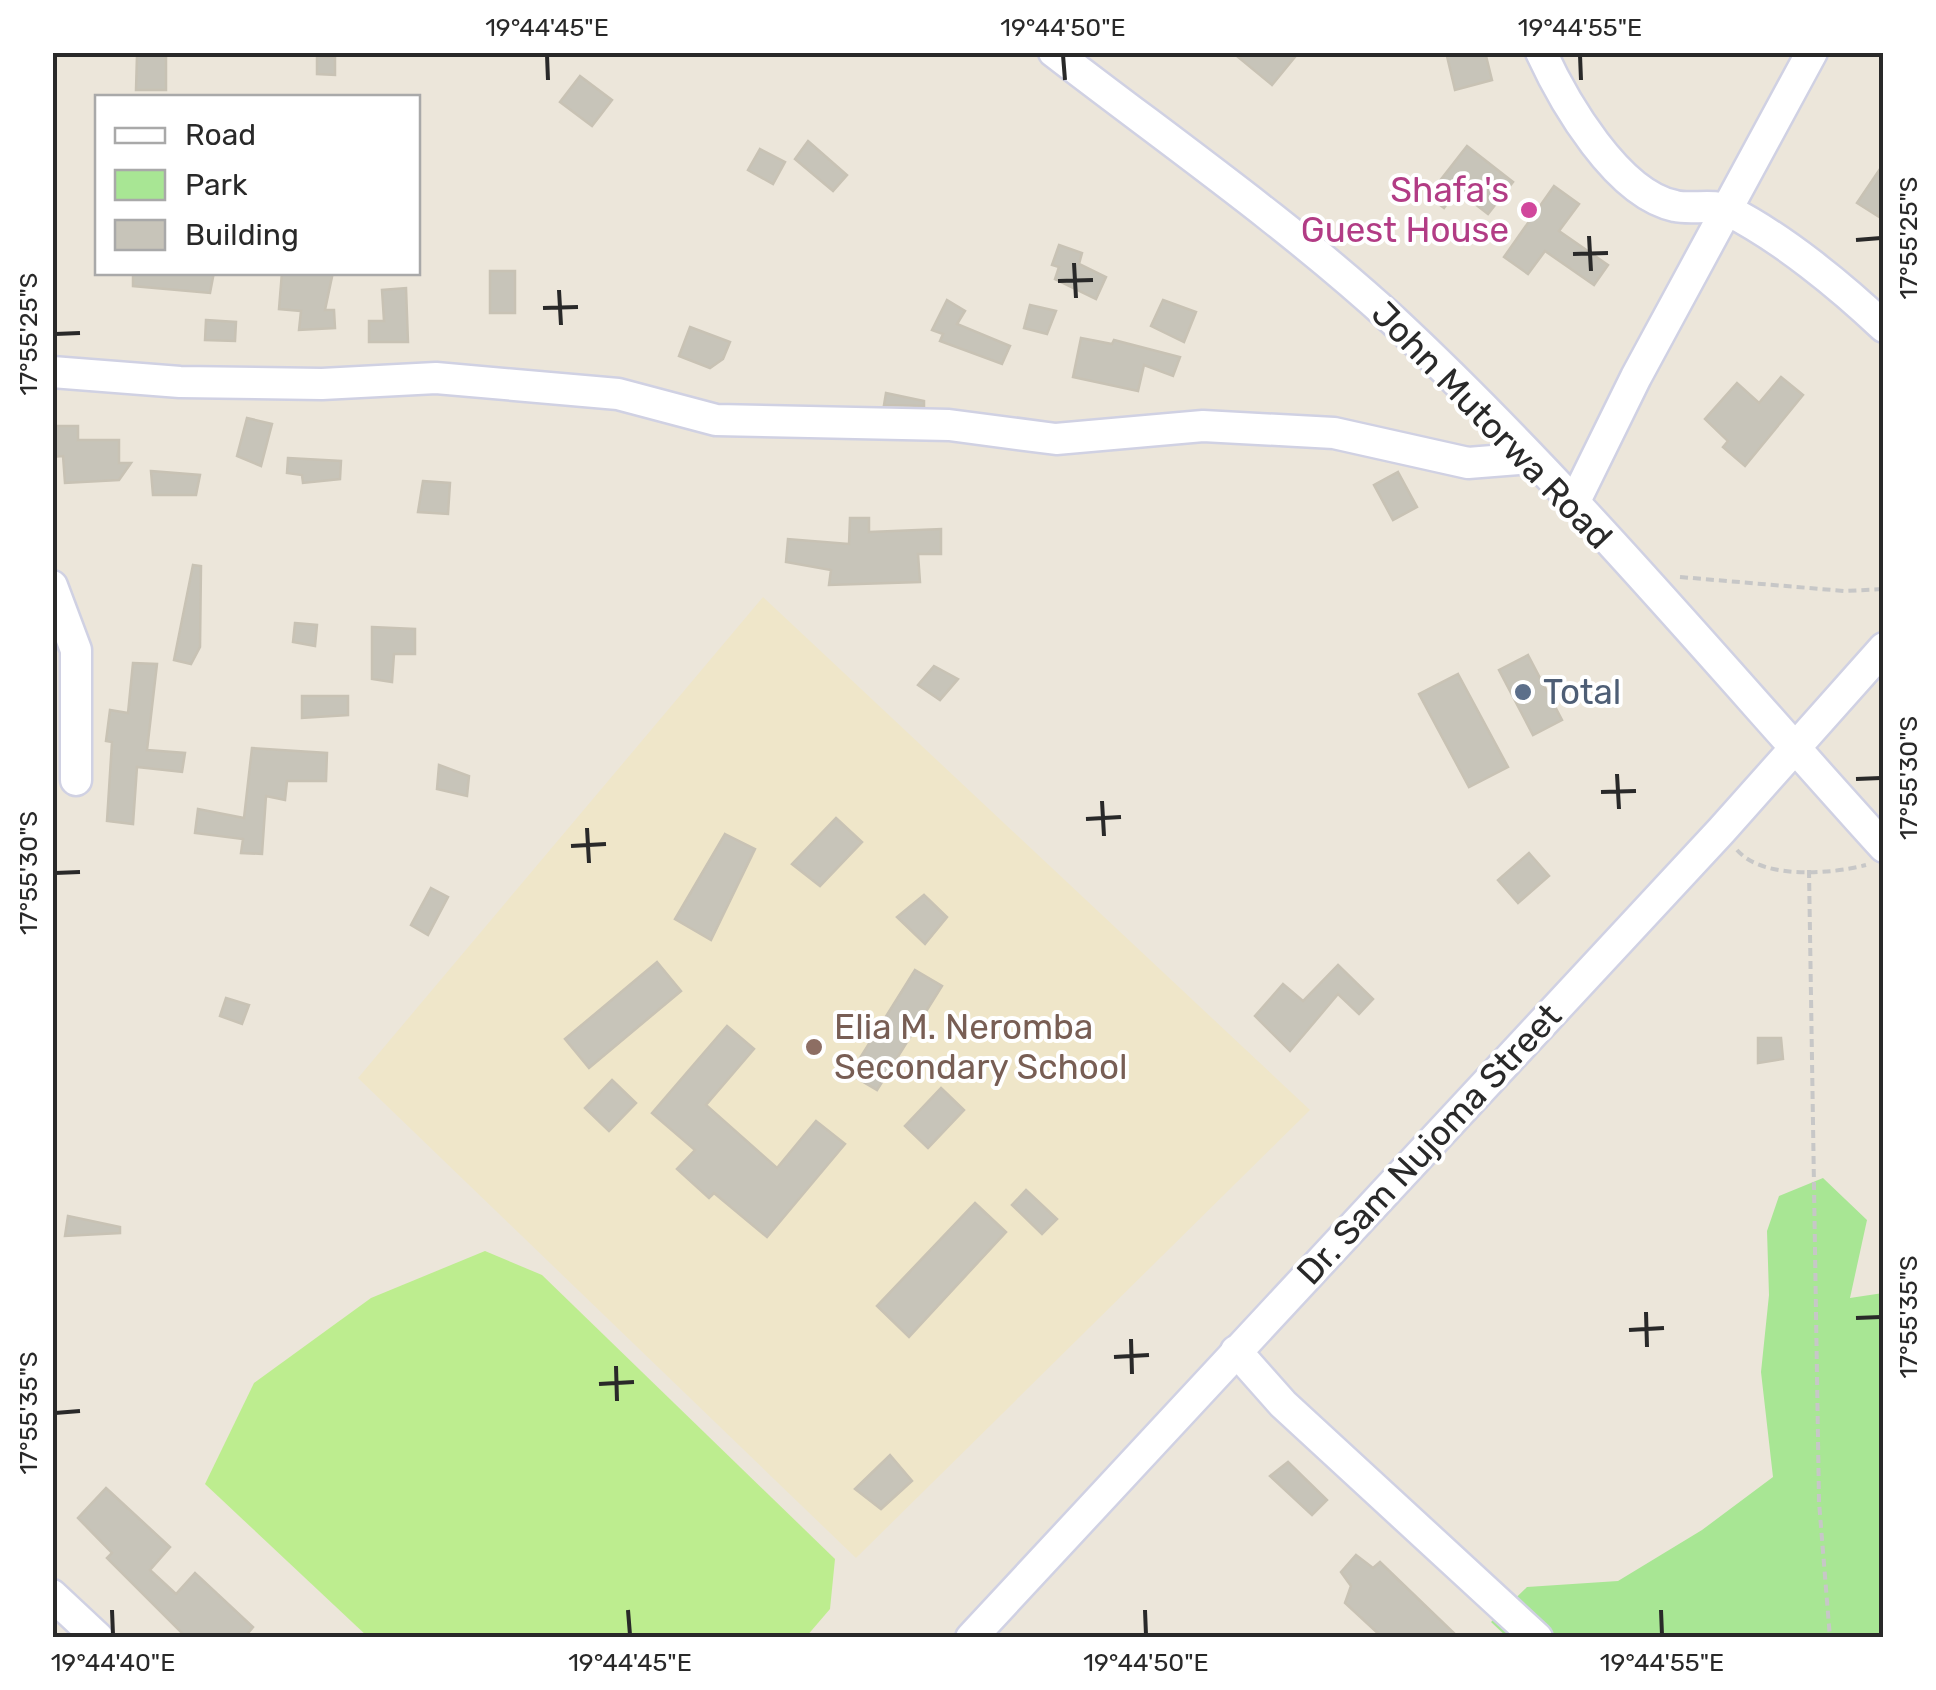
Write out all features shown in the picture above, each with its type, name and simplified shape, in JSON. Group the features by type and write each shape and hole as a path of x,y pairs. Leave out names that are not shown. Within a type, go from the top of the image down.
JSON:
{"street":[{"name":"John Mutorwa Road","path":"1054,52 1323,258 1393,321 1531,458 1796,750 1875,856"},
{"path":"1542,52 1584,130 1634,184 1673,206 1726,209 1848,293 1884,327"},
{"path":"1573,505 1812,52"},
{"path":"52,372 180,382 436,378 618,394 716,420 949,424 1056,439 1204,426 1334,434 1468,462 1531,458"},
{"path":"52,586 76,650 76,780"},
{"name":"Dr. Sam Nujoma Street","path":"971,1638 1796,750 1884,648"},
{"path":"1236,1351 1282,1404 1536,1638"},
{"path":"52,1596 98,1638"}],"path":[{"path":"1678,576 1844,591 1884,589"},
{"path":"1721,831 1743,857 1767,868 1845,871 1875,856"},
{"path":"1809,870 1820,1502 1830,1638"}],"shaded area":[{"name":"Elia M. Neromba Secondary School","path":"763,597 1310,1110 856,1558 358,1078"}],"green space":[{"path":"1823,1178 1867,1220 1850,1298 1883,1293 1883,1637 1508,1638 1491,1622 1527,1587 1618,1581 1702,1530 1773,1477 1761,1372 1769,1295 1767,1231 1779,1196"},
{"path":"485,1251 542,1275 835,1559 830,1609 806,1637 368,1637 205,1484 254,1383 371,1298"}],"building":[{"path":"1232,52 1299,52 1272,85"},
{"path":"1446,52 1485,52 1492,80 1455,90"},
{"path":"137,55 166,55 166,90 136,90"},
{"path":"317,56 335,57 335,75 317,74"},
{"path":"580,76 612,100 592,126 560,102"},
{"path":"808,141 847,175 833,191 795,159"},
{"path":"1467,146 1513,182 1488,214 1457,190 1444,208 1428,196"},
{"path":"760,149 785,162 773,184 748,170"},
{"path":"1884,163 1884,220 1857,203"},
{"path":"1554,186 1579,204 1559,231 1608,265 1594,285 1545,251 1528,274 1504,257"},
{"path":"1059,245 1082,253 1079,264 1106,277 1096,299 1055,279 1059,267 1052,265"},
{"path":"490,271 515,271 515,313 490,313"},
{"path":"133,275 213,275 210,293 133,286"},
{"path":"282,275 332,275 325,310 334,310 335,328 299,330 301,311 279,309"},
{"path":"406,288 408,342 369,342 369,321 384,321 382,290"},
{"path":"947,300 965,311 957,324 1010,346 1002,364 940,341 943,334 932,330"},
{"path":"1163,300 1196,312 1184,342 1151,326"},
{"path":"1030,305 1056,311 1047,334 1024,328"},
{"path":"206,320 236,322 235,341 205,340"},
{"path":"690,327 730,342 723,359 710,368 679,356"},
{"path":"1081,338 1112,344 1114,340 1180,357 1173,376 1144,365 1138,391 1073,377"},
{"path":"1781,377 1803,395 1745,466 1723,447 1728,441 1705,419 1737,383 1759,403"},
{"path":"886,393 924,401 924,406 884,405"},
{"path":"247,418 272,424 261,466 237,456"},
{"path":"52,426 78,426 78,440 119,440 119,463 131,463 119,480 65,483 63,456 52,457"},
{"path":"288,458 341,461 340,479 303,483 302,475 287,473"},
{"path":"151,471 200,475 196,495 153,495"},
{"path":"1398,472 1417,507 1393,520 1374,485"},
{"path":"423,481 450,483 448,514 418,512"},
{"path":"850,518 869,518 869,532 941,529 941,554 918,554 920,582 829,585 831,570 786,562 788,539 849,544"},
{"path":"193,565 201,566 200,647 191,664 174,660"},
{"path":"295,623 317,625 315,646 293,642"},
{"path":"372,627 415,629 415,654 394,654 392,682 372,679"},
{"path":"1528,655 1562,720 1533,735 1499,670"},
{"path":"133,663 157,664 147,750 185,753 182,772 137,767 133,824 107,821 112,742 106,741 110,710 128,713"},
{"path":"934,666 958,679 940,700 918,685"},
{"path":"1458,674 1508,767 1469,787 1419,694"},
{"path":"302,696 348,696 348,715 302,718"},
{"path":"252,748 327,753 326,781 287,781 285,800 266,796 262,854 241,853 243,839 195,833 198,809 244,818"},
{"path":"439,765 469,776 467,796 437,789"},
{"path":"836,818 862,842 820,886 792,864"},
{"path":"725,834 755,849 711,940 675,919"},
{"path":"1529,853 1549,876 1518,903 1498,880"},
{"path":"431,888 448,897 428,935 411,925"},
{"path":"924,895 947,917 925,944 897,917"},
{"path":"657,962 681,991 589,1068 565,1039"},
{"path":"1338,965 1373,999 1359,1014 1338,994 1290,1051 1255,1016 1283,984 1303,1001"},
{"path":"915,970 942,986 877,1090 850,1074"},
{"path":"226,998 249,1005 242,1024 220,1016"},
{"path":"727,1026 754,1049 706,1105 777,1168 816,1121 845,1144 767,1237 714,1193 709,1198 677,1169 695,1150 652,1113"},
{"path":"1758,1038 1781,1038 1783,1059 1758,1063"},
{"path":"612,1080 636,1103 609,1131 585,1108"},
{"path":"941,1088 964,1110 928,1148 905,1126"},
{"path":"1026,1190 1057,1219 1042,1234 1012,1205"},
{"path":"975,1203 1006,1232 909,1337 877,1306"},
{"path":"68,1216 120,1227 120,1233 65,1236"},
{"path":"890,1455 912,1481 881,1509 855,1489"},
{"path":"1288,1462 1327,1500 1312,1515 1270,1476"},
{"path":"106,1488 170,1547 150,1570 176,1594 195,1573 253,1627 244,1638 187,1638 107,1558 112,1553 78,1518"},
{"path":"1356,1555 1373,1568 1380,1562 1459,1638 1383,1638 1345,1603 1351,1586 1341,1572"}],"place":[{"name":"Shafa's Guest House","path":"1529,210"},
{"name":"Total","path":"1523,692"},
{"name":"Elia M. Neromba Secondary School","path":"814,1047"}]}
